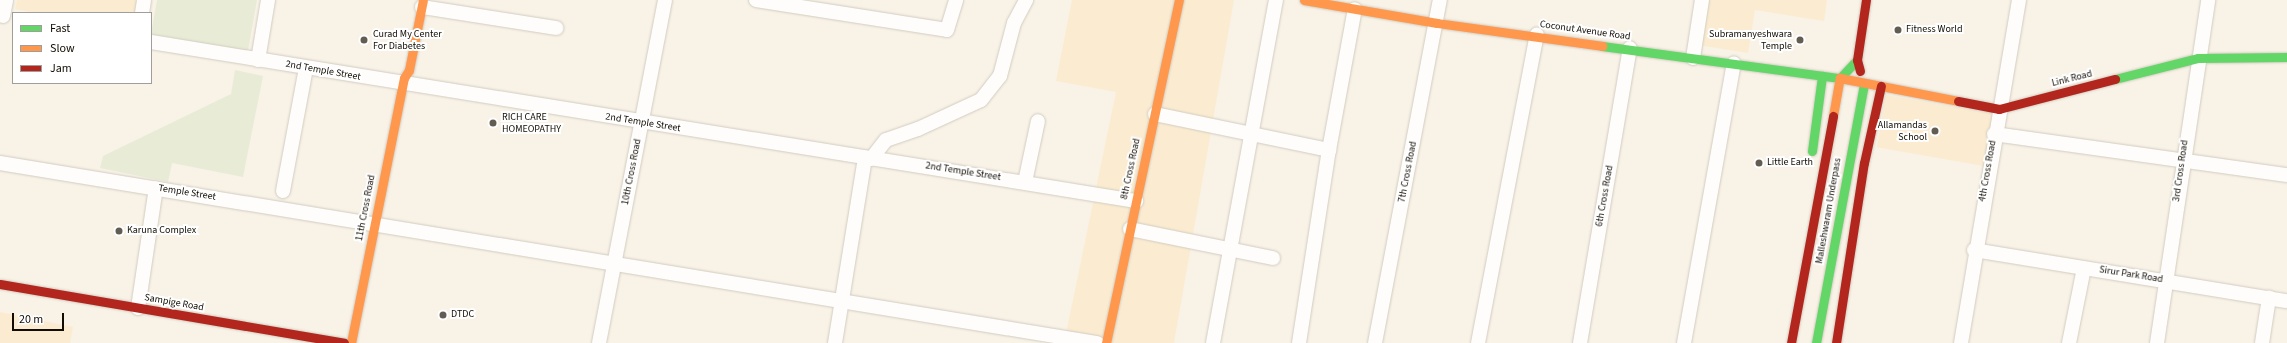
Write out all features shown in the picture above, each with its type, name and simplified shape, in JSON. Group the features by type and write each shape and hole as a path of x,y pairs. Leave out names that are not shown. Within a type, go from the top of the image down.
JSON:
{"main road":[{"name":"8th Cross Road","path":"1106,343 1179,0"},
{"name":"Coconut Avenue Road","path":"1304,0 1437,23 1630,48 1840,78 1864,83"},
{"path":"1864,83 1857,60 1866,0"},
{"name":"11th Cross Road","path":"351,343 403,81 409,70 420,2"},
{"name":"Link Road","path":"1864,83 1999,109 2198,58 2287,57"},
{"path":"1840,78 1857,60"},
{"path":"1811,159 1822,76"},
{"name":"Malleshwaram Underpass","path":"1791,343 1840,78"},
{"name":"Malleshwaram Underpass","path":"1816,343 1864,83"},
{"path":"1836,343 1864,163 1881,86"},
{"name":"Sampige Road","path":"0,284 344,343"}],"street":[{"path":"5,17 6,0"},
{"path":"142,12 144,0"},
{"path":"258,60 268,0"},
{"name":"10th Cross Road","path":"598,343 665,0"},
{"path":"756,0 946,30 956,0"},
{"path":"835,343 868,158 886,140 918,129 981,100 1000,76 1014,22 1026,0"},
{"path":"1212,343 1276,0"},
{"name":"7th Cross Road","path":"1376,343 1437,23 1440,0"},
{"path":"1693,58 1702,0"},
{"name":"4th Cross Road","path":"1961,343 1974,250 2019,0"},
{"name":"3rd Cross Road","path":"2157,343 2198,58 2208,0"},
{"path":"420,2 556,28"},
{"path":"1299,343 1329,150 1355,9"},
{"path":"1478,343 1537,35"},
{"name":"2nd Temple Street","path":"152,42 306,68 403,81 641,122 1025,182 1136,201"},
{"name":"6th Cross Road","path":"1580,343 1630,48"},
{"path":"1684,343 1734,63"},
{"path":"282,201 306,68"},
{"path":"1155,114 1329,150"},
{"path":"1025,182 1038,121"},
{"path":"1994,134 2183,159 2287,175"},
{"name":"Temple Street","path":"0,163 156,188 282,201 374,223 1097,343"},
{"path":"138,308 156,188"},
{"path":"1130,229 1273,258"},
{"name":"Sirur Park Road","path":"1974,250 2287,301"},
{"path":"2069,343 2084,268"},
{"path":"2262,343 2269,298"}],"shaded area":[{"path":"17,0 139,0 137,12 30,12 15,9"},
{"path":"1072,0 1234,0 1174,343 1064,343 1116,92 1056,81"},
{"path":"1705,0 1827,0 1824,21 1755,10 1748,53 1698,45"},
{"name":"Allamandas School","path":"1886,95 1994,114 1985,166 1877,147"},
{"path":"0,312 73,327 70,343 0,343"}],"green space":[{"path":"157,0 257,0 248,51 152,34"},
{"path":"235,70 263,76 243,177 172,163 168,182 100,168 103,156 231,94"}],"traffic: fast":[{"path":"1602,46 1840,78 1857,60"},
{"path":"2115,79 2198,58 2287,57"},
{"path":"1812,151 1822,76"},
{"path":"1816,343 1864,83"}],"traffic: slow":[{"path":"351,343 404,78 409,70 423,0"},
{"path":"1106,343 1179,0"},
{"path":"1304,0 1437,23 1602,46"},
{"path":"1833,116 1840,78 1958,101"}],"traffic: jam":[{"path":"1860,71 1857,60 1866,0"},
{"path":"1958,101 1999,109 2115,79"},
{"path":"1836,343 1864,163 1881,86"},
{"path":"1791,343 1833,116"},
{"path":"0,284 344,343"}],"place":[{"name":"Fitness World","path":"1898,30"},
{"name":"Curad My Center For Diabetes","path":"364,40"},
{"name":"Subramanyeshwara Temple","path":"1800,40"},
{"name":"RICH CARE HOMEOPATHY","path":"493,123"},
{"name":"Allamandas School","path":"1935,131"},
{"name":"Little Earth","path":"1759,163"},
{"name":"Karuna Complex","path":"119,231"},
{"name":"DTDC","path":"443,315"}]}
